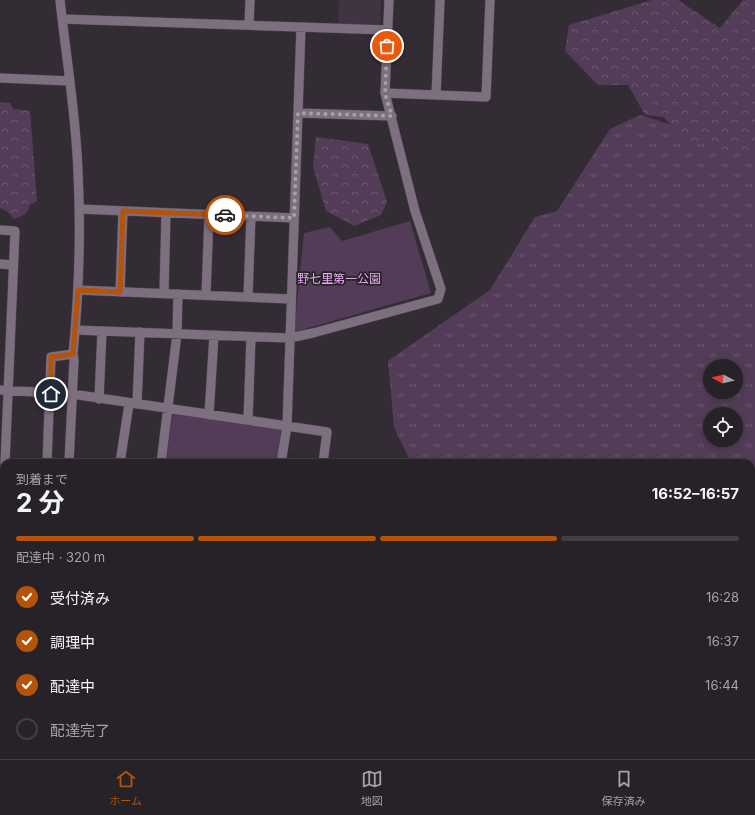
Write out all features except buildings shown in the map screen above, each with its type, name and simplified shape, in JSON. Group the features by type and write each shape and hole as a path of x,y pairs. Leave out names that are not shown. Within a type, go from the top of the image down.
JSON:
{"street":[{"path":"60,0 76,143 79,209 78,290 73,354 74,360 69,459"},
{"path":"249,25 250,0"},
{"path":"75,330 289,338 313,333 438,299 441,289 415,211 392,116 385,94 389,0"},
{"path":"436,95 440,0"},
{"path":"385,94 486,97 490,0"},
{"path":"62,18 388,30"},
{"path":"283,459 287,426 301,27"},
{"path":"0,78 70,81"},
{"path":"298,113 392,116"},
{"path":"79,209 294,218"},
{"path":"120,292 123,211"},
{"path":"164,293 166,213"},
{"path":"206,295 209,214"},
{"path":"248,296 251,216"},
{"path":"0,230 15,231 4,391 5,459"},
{"path":"0,264 13,265"},
{"path":"78,290 291,299"},
{"path":"162,459 177,334 178,294"},
{"path":"99,399 102,331"},
{"path":"121,459 133,404 140,332"},
{"path":"209,415 214,335"},
{"path":"248,420 251,337"},
{"path":"47,459 51,394 51,357 73,354"},
{"path":"4,391 72,394 327,432 324,459"}],"shaded area":[{"path":"339,0 381,0 380,23 376,26 338,24"}],"green space":[{"path":"652,0 678,0 720,28 743,0 755,0 755,154 752,152 734,153 685,139 663,117 645,115 628,85 598,85 565,51 569,25"},
{"path":"0,102 10,103 13,109 30,111 37,201 30,205 26,214 14,219 8,212 0,208"},
{"path":"640,115 737,145 755,153 755,459 409,459 394,427 388,361 490,290 535,217 557,211 610,129"},
{"path":"316,137 368,144 387,202 381,215 354,226 326,211 313,167"},
{"name":"野七里第一公園","path":"410,221 431,293 294,332 304,233 330,227 342,241"},
{"path":"174,414 281,430 277,459 167,459 172,416"}],"way so far":[{"path":"225,215 294,218 298,113 392,116 385,94 387,46"}],"route":[{"path":"51,394 51,357 73,354 78,290 120,292 123,211 225,215"}]}
